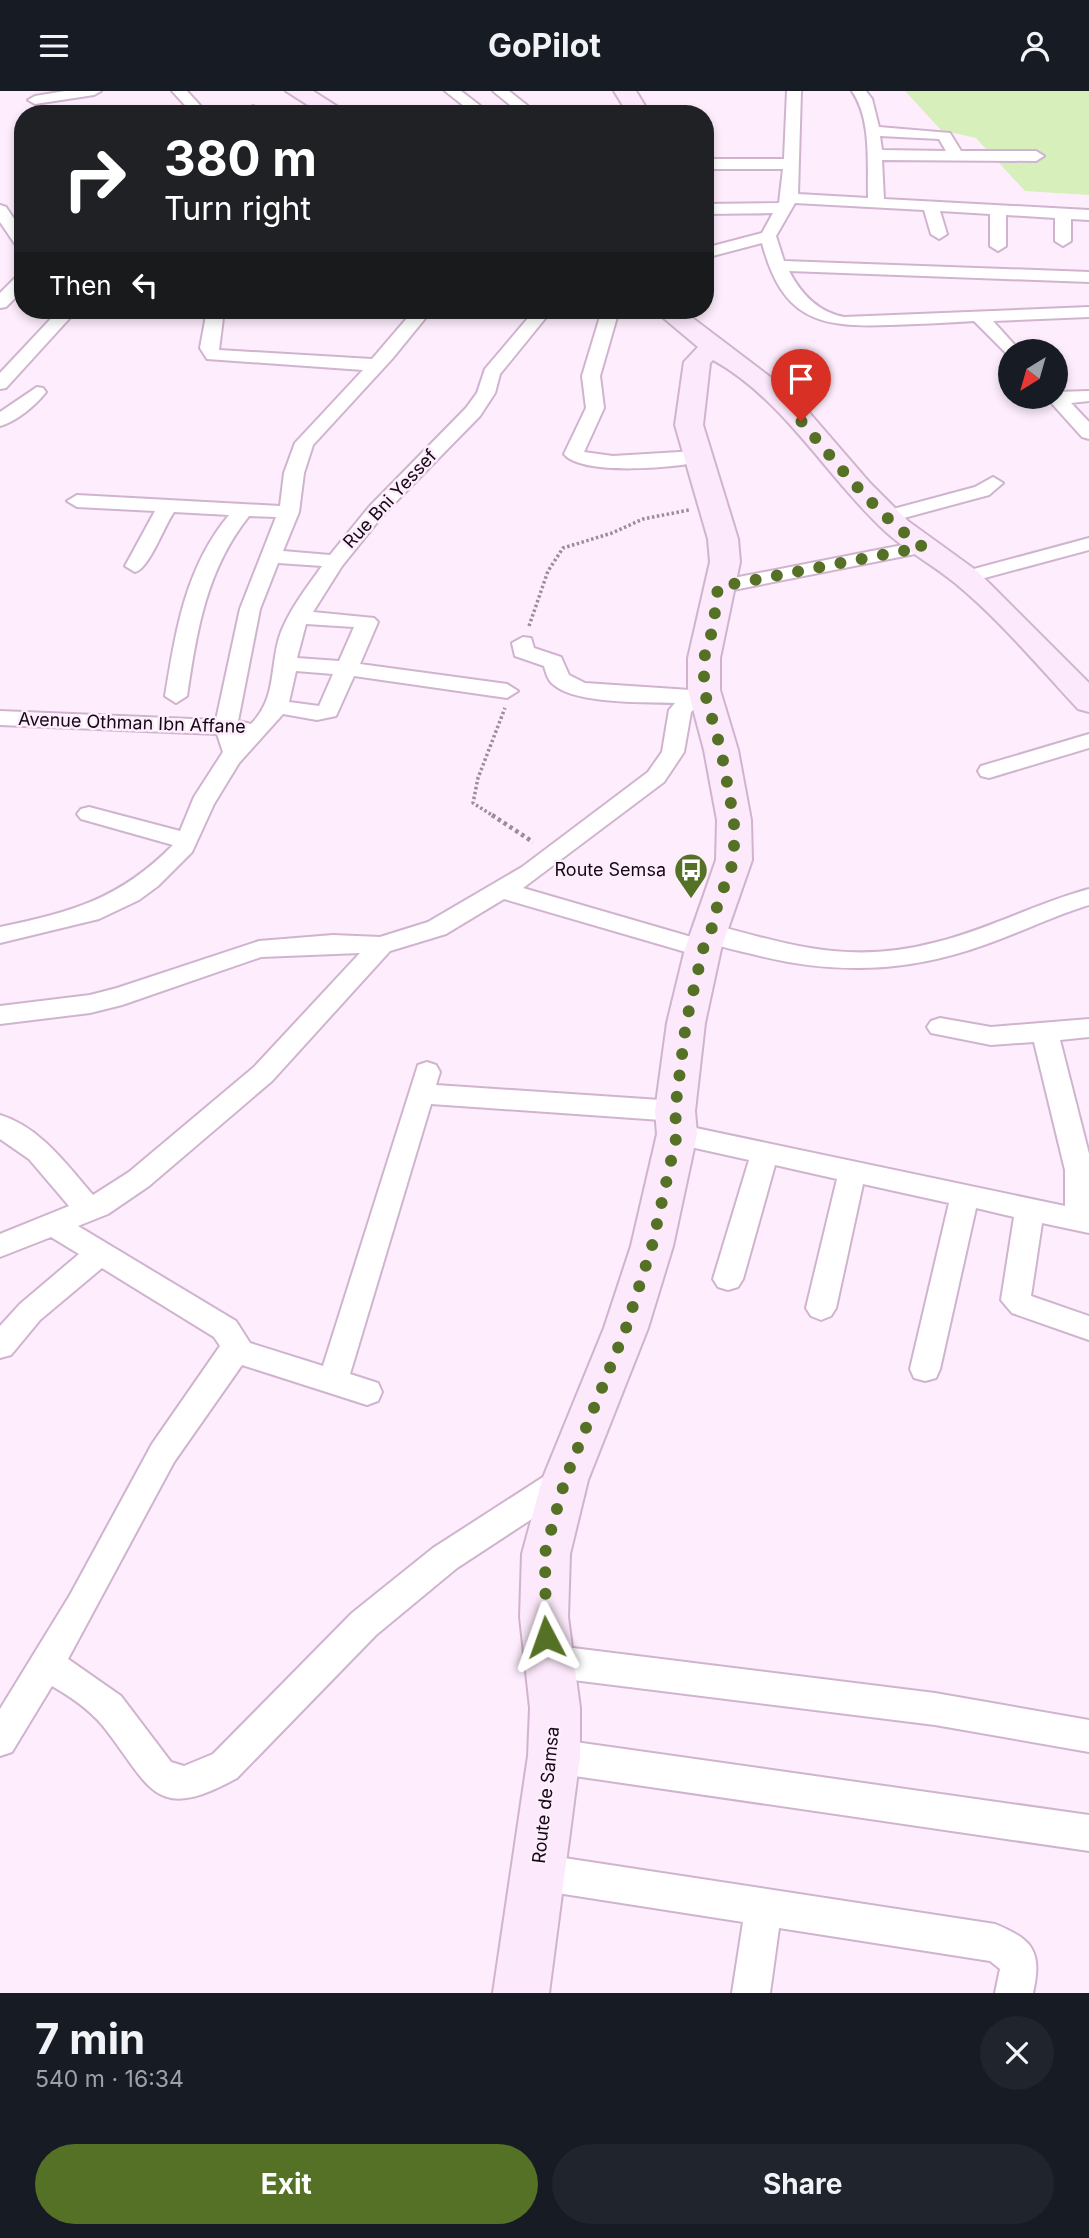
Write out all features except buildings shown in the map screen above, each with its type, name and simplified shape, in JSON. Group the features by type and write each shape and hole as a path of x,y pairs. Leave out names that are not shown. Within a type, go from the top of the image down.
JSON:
{"street":[{"path":"34,101 94,91"},
{"path":"179,91 192,105"},
{"path":"297,91 322,105"},
{"path":"452,91 472,105"},
{"path":"500,91 519,105"},
{"path":"714,251 768,236 787,203 794,91"},
{"path":"859,91 866,97 874,155 876,201"},
{"path":"871,131 940,135 945,137 955,154"},
{"path":"874,155 1036,156"},
{"path":"714,164 789,164"},
{"path":"714,208 876,201 1089,215"},
{"path":"930,204 939,233"},
{"path":"0,210 14,231"},
{"path":"998,211 998,246"},
{"path":"1063,214 1063,241"},
{"path":"768,236 785,282 818,314 832,321 1089,312"},
{"path":"777,266 1089,277"},
{"path":"0,303 14,289"},
{"path":"979,316 1000,339"},
{"path":"0,384 60,319"},
{"path":"214,319 209,348 213,355 376,365"},
{"path":"234,752 226,727 250,609 289,512 294,473 304,443 415,319"},
{"name":"Rue Bni Yessef","path":"0,935 78,919 109,908 143,889 188,841 199,808 234,752 264,728 277,705 294,625 332,561 368,517 473,412 486,393 491,373 536,319"},
{"path":"607,319 591,376 594,408 573,454 579,458 596,460 696,457"},
{"path":"678,319 785,401 860,489 898,527 966,577 1006,614 1089,702"},
{"name":"Route de Samsa","path":"521,1993 554,1756 555,1708 544,1617 545,1553 565,1480 630,1316 652,1246 676,1123 686,1023 707,941 734,860 734,820 721,750 698,694 725,562 715,509 696,457 690,425 697,362 704,354 718,349"},
{"path":"0,420 37,392"},
{"path":"1068,397 1089,396"},
{"path":"1066,409 1089,433"},
{"path":"889,516 982,491 993,483"},
{"path":"77,501 289,512"},
{"path":"135,566 155,523 168,507"},
{"path":"176,696 196,586 205,561 243,510"},
{"path":"966,577 1089,544"},
{"path":"718,587 923,547"},
{"path":"273,556 332,561"},
{"path":"277,705 317,713 328,711 367,621 299,617"},
{"path":"523,643 523,651 553,662 561,681 568,685 595,691 698,694"},
{"path":"284,664 345,668 507,691"},
{"path":"0,1015 101,1001 148,988 237,954 275,946 333,943 381,945 437,928 504,891 555,856 656,777 673,752 680,710 698,694"},
{"name":"Avenue Othman Ibn Affane","path":"0,717 264,728"},
{"path":"989,771 1089,741"},
{"path":"89,814 188,841"},
{"path":"504,891 707,941 778,955 839,962 906,959 972,940 1040,912 1089,897"},
{"path":"0,1246 51,1223 89,1210 139,1179 263,1074 381,945"},
{"path":"940,1027 991,1036 1089,1028"},
{"path":"333,1381 424,1083 676,1123 765,1153 1084,1221 1079,1170 1045,1032"},
{"path":"0,1125 39,1152 89,1210"},
{"path":"728,1279 765,1153"},
{"path":"821,1308 852,1173"},
{"path":"925,1369 964,1197"},
{"path":"1029,1211 1016,1300 1022,1305 1089,1328"},
{"path":"0,1740 114,1549 163,1453 235,1350 235,1344 225,1329 51,1223"},
{"path":"0,1346 30,1312 99,1254"},
{"path":"235,1350 367,1392"},
{"path":"47,1664 103,1702 117,1717 151,1770 181,1783 201,1782 225,1766 364,1624 445,1558 565,1480"},
{"path":"549,1661 935,1709 1089,1736"},
{"path":"554,1756 1089,1833"},
{"path":"538,1872 995,1943 1012,1953 1020,1966 1014,1993"},
{"path":"751,1993 764,1906"}],"path":[{"path":"612,533 660,514 715,509"},
{"path":"488,812 555,856"}],"green space":[{"path":"905,91 1089,91 1089,195 1025,191 976,138 941,130"}],"place":[{"name":"Route Semsa","path":"691,900"}],"route":[{"path":"546,1637 543,1588 545,1553 565,1480 626,1328 652,1246 677,1134 675,1111 686,1023 703,949 734,860 734,820 721,750 704,690 704,658 713,628 718,587 845,565 923,547 898,527 860,489 801,421"}]}
